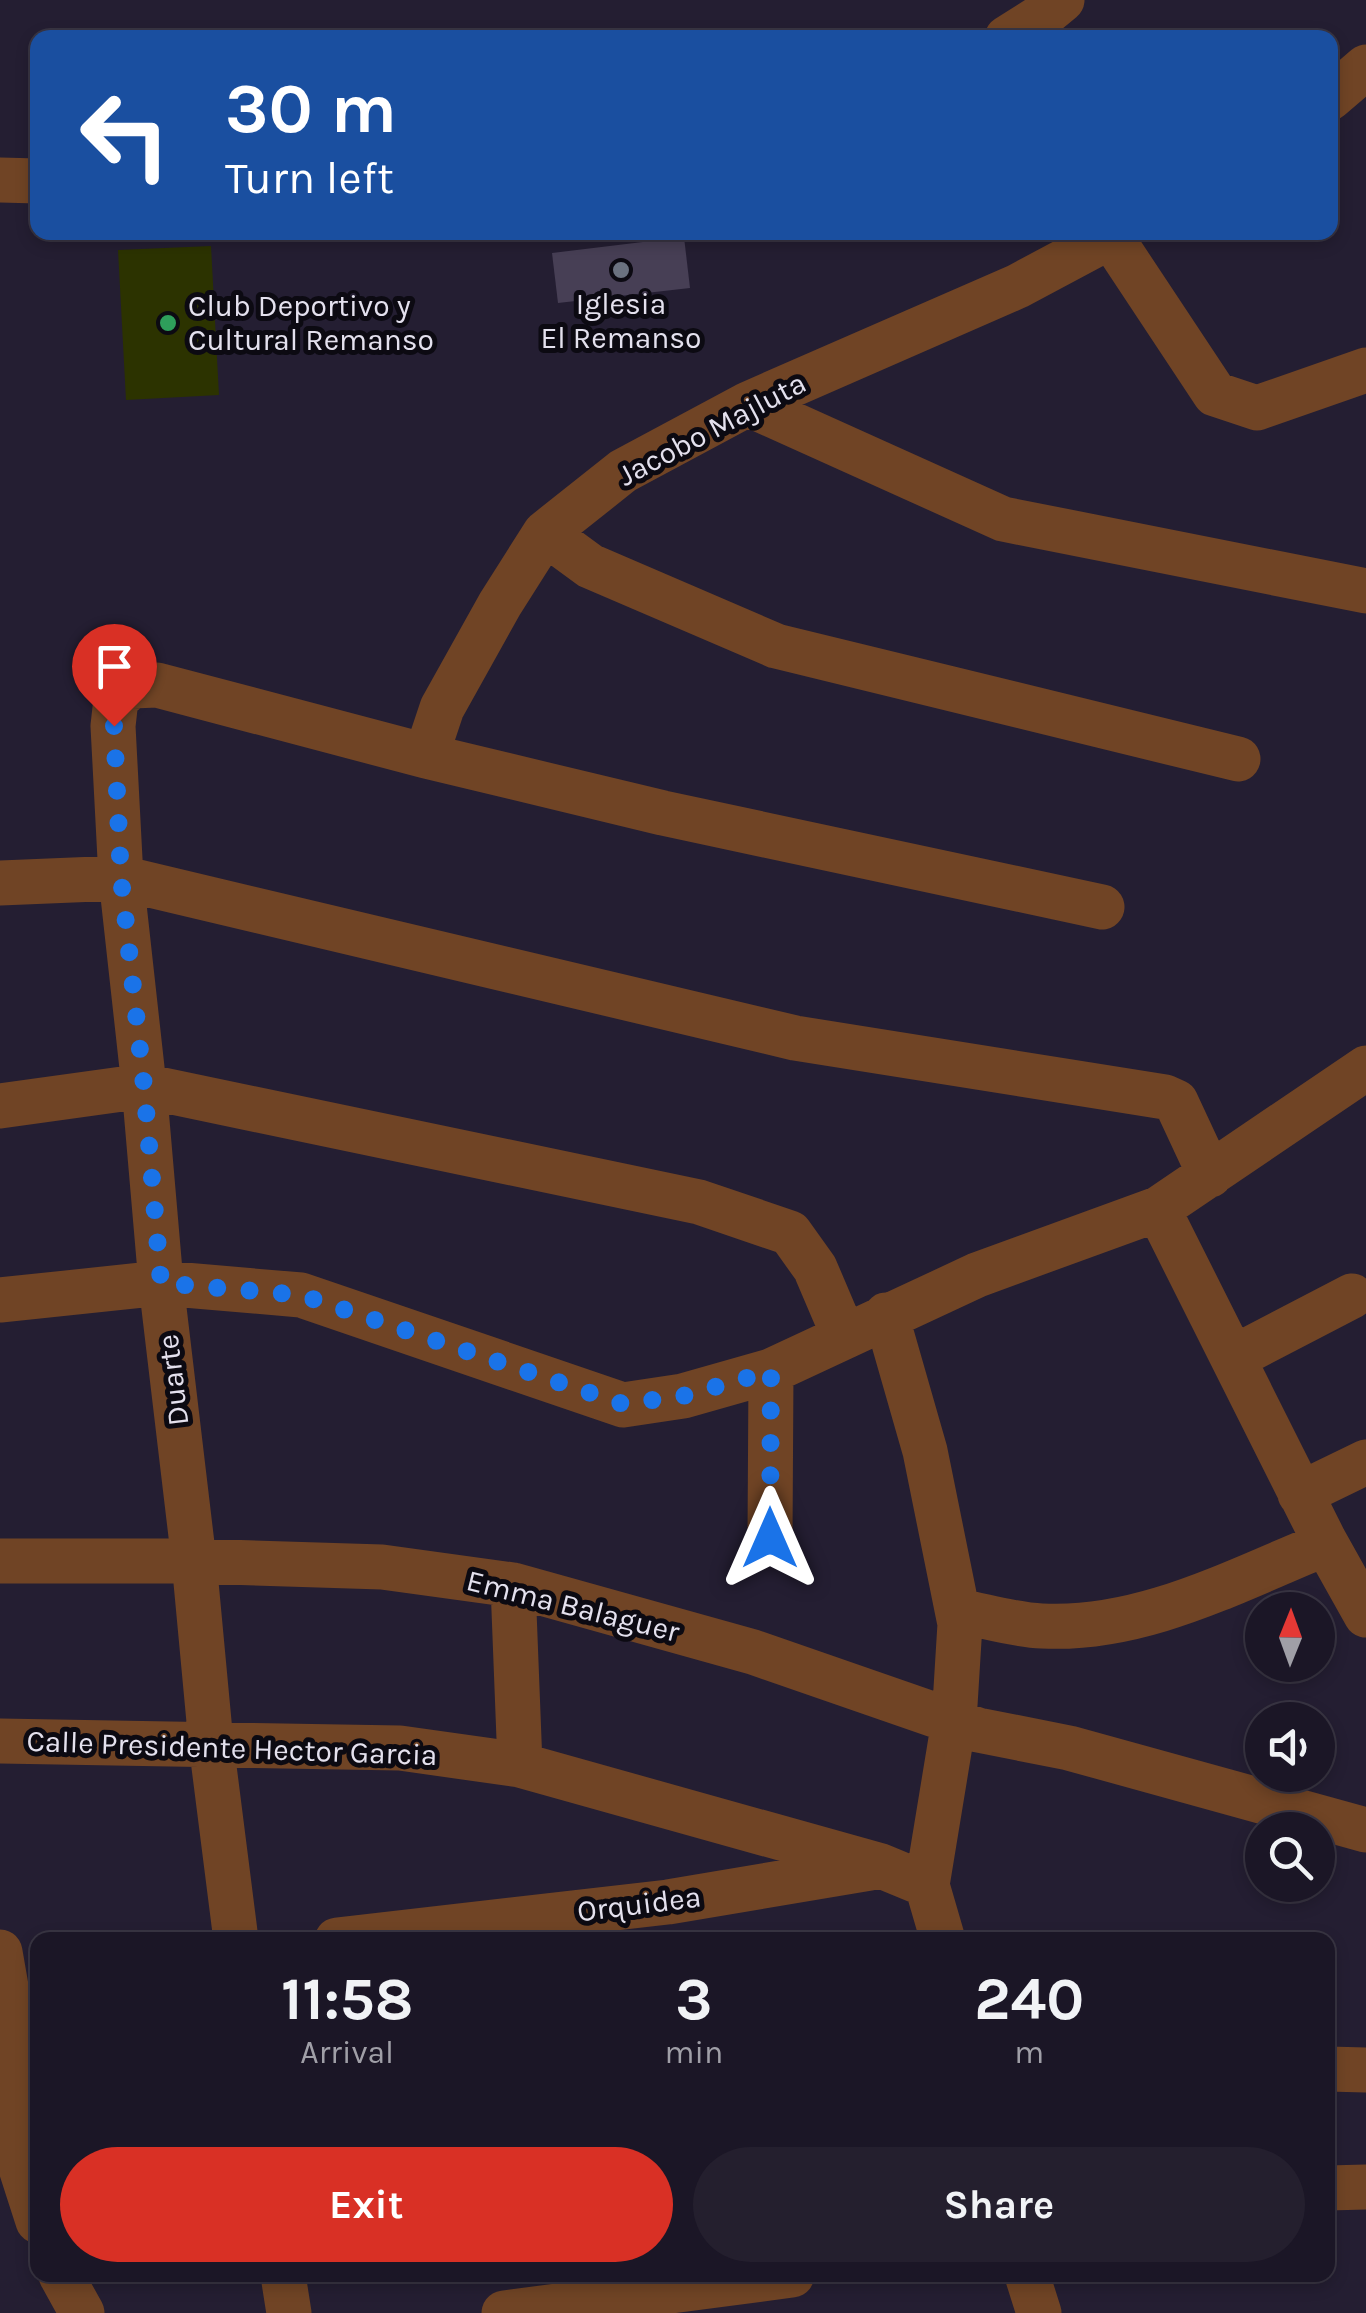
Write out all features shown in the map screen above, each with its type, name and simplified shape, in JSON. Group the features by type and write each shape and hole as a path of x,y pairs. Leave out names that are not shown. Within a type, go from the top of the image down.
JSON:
{"street":[{"path":"1016,30 1047,5"},
{"path":"1338,91 1366,66"},
{"path":"0,180 30,181"},
{"name":"Jacobo Majluta","path":"426,756 442,708 545,533 623,471 748,404 1018,286 1104,240"},
{"path":"1119,240 1215,394 1257,408 1366,370"},
{"path":"748,404 1003,520 1366,592"},
{"path":"545,533 590,566 776,646 1238,759"},
{"name":"Duarte","path":"235,1932 210,1743 121,878 116,699 132,686 156,685 426,756"},
{"path":"426,756 663,813 1102,906"},
{"path":"0,883 121,878 796,1038 1166,1096 1176,1102 1210,1175"},
{"path":"0,1300 161,1283 301,1295 623,1404 683,1396 771,1371 978,1275 1158,1209 1365,1070"},
{"path":"0,1106 144,1086 700,1202 790,1233 815,1268 844,1336"},
{"path":"1158,1209 1300,1494 1366,1614"},
{"path":"1233,1358 1352,1296"},
{"path":"886,1315 925,1450 958,1610 954,1721 927,1885 942,1932"},
{"path":"770,1538 771,1371"},
{"path":"1300,1494 1366,1462"},
{"path":"958,1610 1040,1626 1103,1624 1176,1606 1313,1550 1324,1540"},
{"name":"Emma Balaguer","path":"0,1562 194,1561 382,1566 513,1585 754,1652 978,1730 1069,1748 1366,1830"},
{"path":"513,1585 520,1765"},
{"name":"Calle Presidente Hector Garcia","path":"0,1741 400,1748 520,1765 881,1866 927,1885"},
{"name":"Orquidea","path":"407,1932 668,1902 881,1866"},
{"path":"10,1969 20,2066 9,2134 30,2196"},
{"path":"1335,2069 1366,2070"},
{"path":"1335,2188 1366,2187"},
{"path":"65,2282 82,2313"},
{"path":"283,2282 290,2313"},
{"path":"504,2313 739,2282"},
{"path":"1029,2282 1039,2313"}],"green space":[{"name":"Club Deportivo y Cultural Remanso","path":"211,246 219,395 126,400 118,250"}],"building":[{"name":"Iglesia El Remanso","path":"684,240 690,288 558,303 552,253"}],"place":[{"name":"Iglesia El Remanso","path":"621,270"},
{"name":"Club Deportivo y Cultural Remanso","path":"168,323"}],"route":[{"path":"114,726 121,878 161,1283 301,1295 623,1404 683,1396 771,1371 770,1538"}]}
